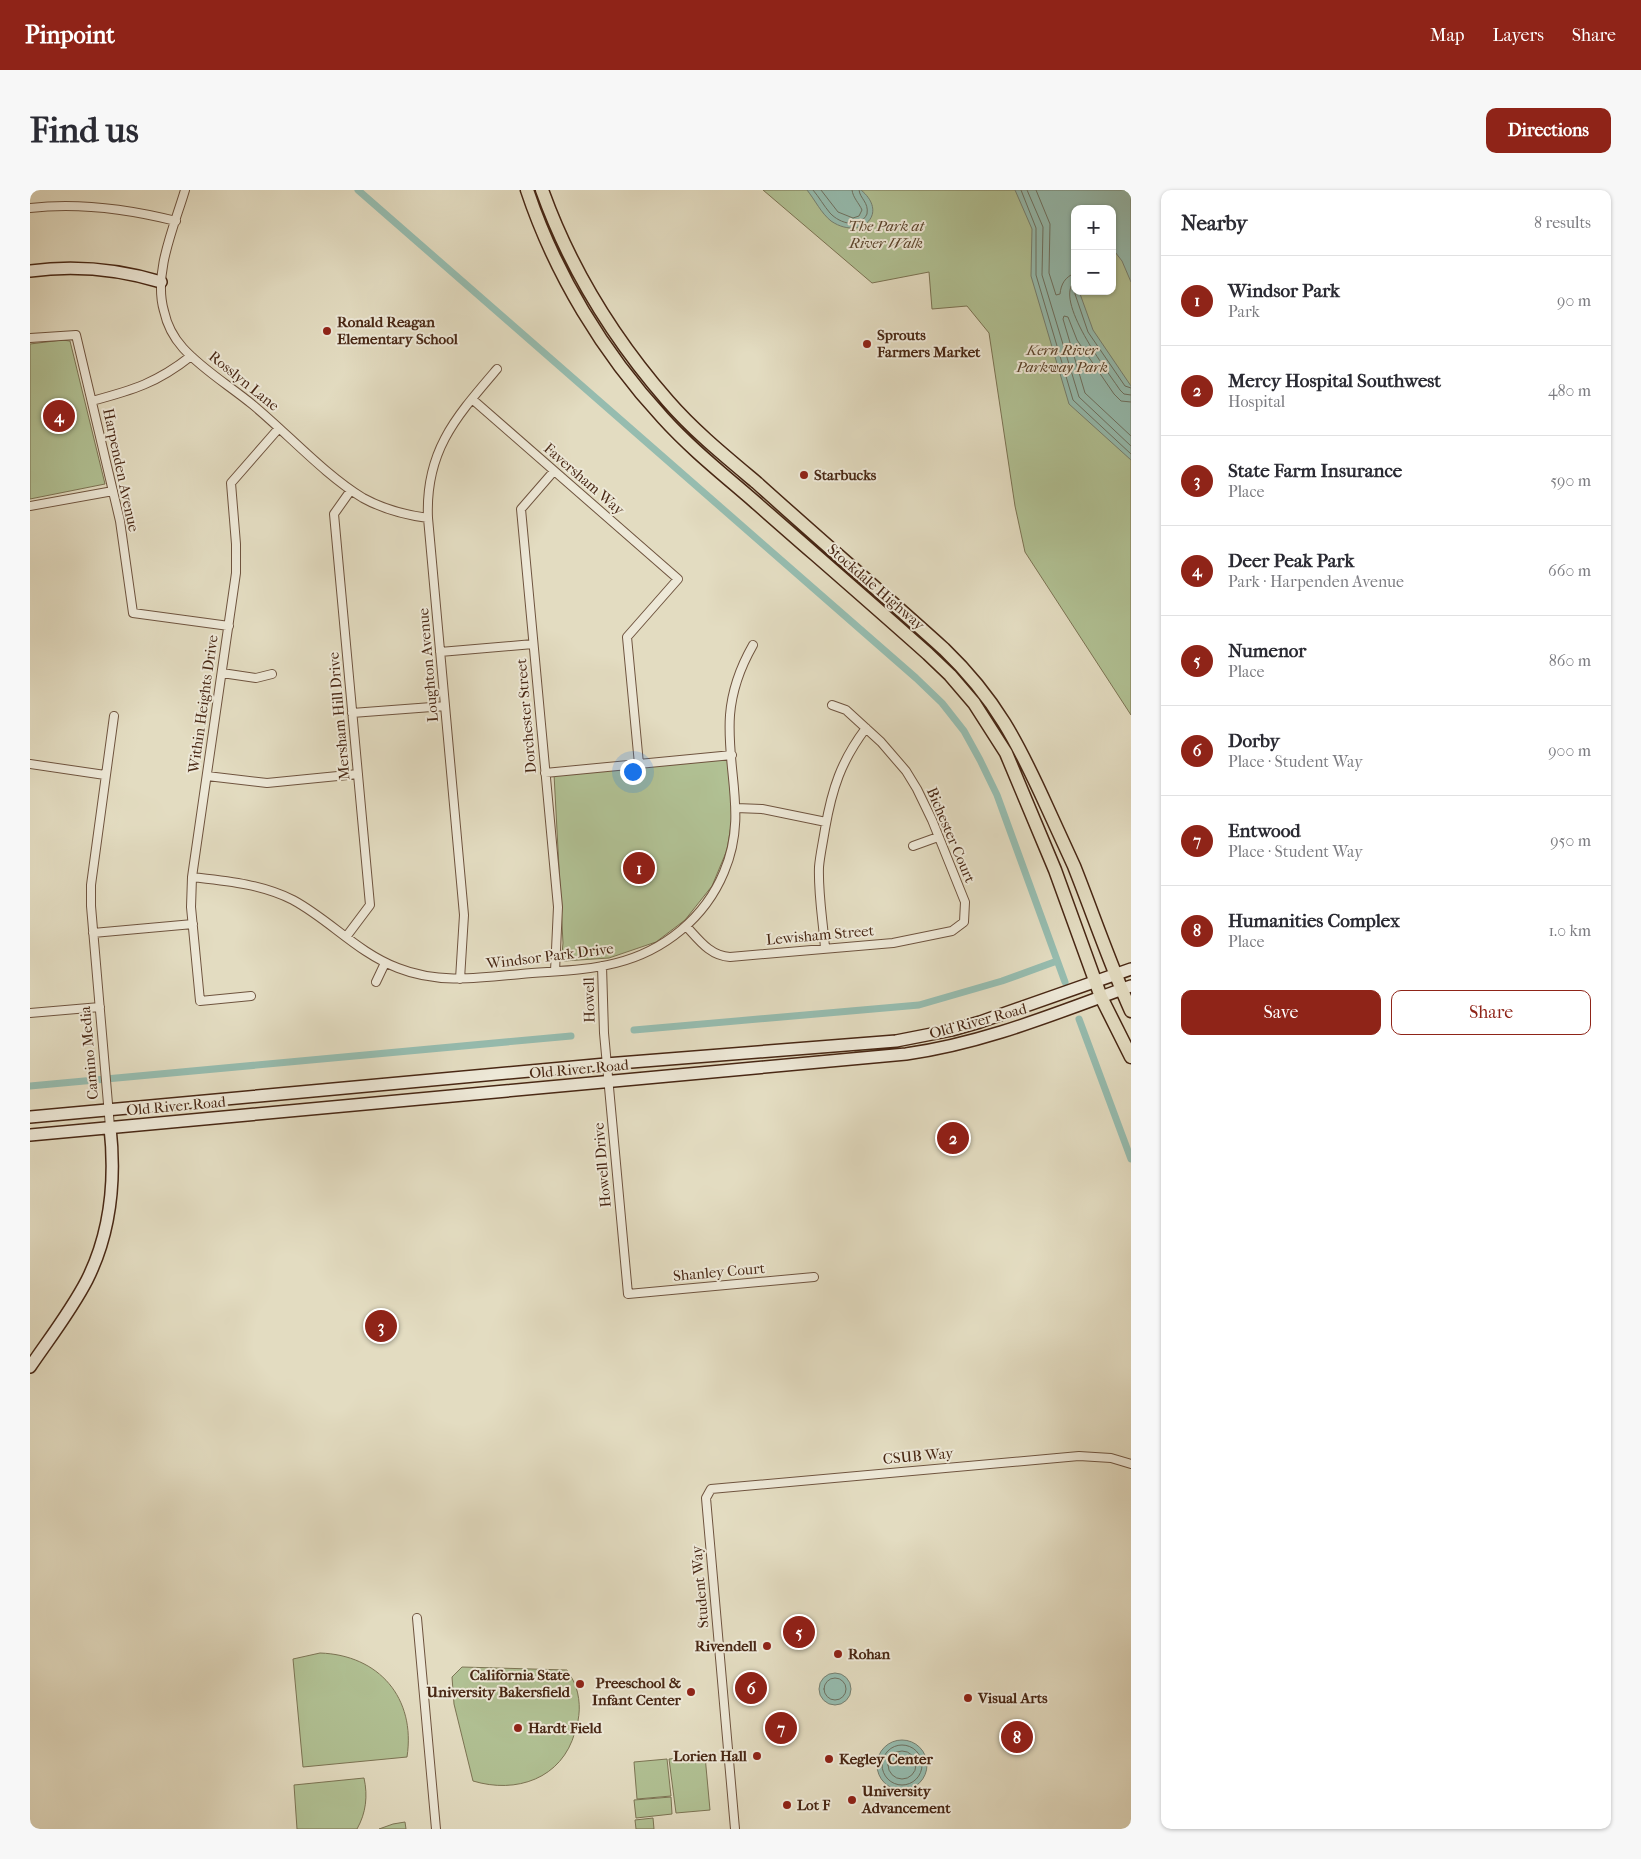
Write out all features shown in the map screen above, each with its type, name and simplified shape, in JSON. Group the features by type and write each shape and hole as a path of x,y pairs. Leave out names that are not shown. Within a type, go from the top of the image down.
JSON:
{"main road":[{"name":"Stockdale Highway","path":"527,190 539,223 561,272 584,312 611,354 664,420 918,645 950,675 981,713 996,736 1015,772 1058,878 1101,997 1109,1009 1131,1057"},
{"path":"534,190 553,238 558,244 565,246"},
{"name":"Stockdale Highway","path":"542,190 565,246 599,310 647,376 668,401 697,430 944,649 975,681 996,708 1014,738 1062,840 1116,975 1126,988 1131,1012"},
{"path":"30,271 85,268 128,274 161,282"},
{"path":"725,476 740,480 784,517 793,516"},
{"path":"1015,772 1026,782 1048,832 1062,840"},
{"name":"Old River Road","path":"30,1117 606,1064 896,1041 952,1030 980,1022 1131,969"},
{"name":"Old River Road","path":"30,1135 897,1055 955,1045 1012,1030 1126,988"},
{"path":"797,1064 800,1057 804,1054 842,1051 854,1044"},
{"name":"Camino Media","path":"30,1367 75,1300 90,1274 101,1247 113,1190 110,1128"}],"street":[{"name":"Rosslyn Lane","path":"185,190 162,268 161,282 162,301 168,324 178,341 191,356 351,490 387,509 411,516 428,518"},
{"path":"30,208 104,207 150,214 176,221"},
{"name":"Harpenden Avenue","path":"30,338 76,334 120,521 133,613 229,626"},
{"path":"92,401 146,385 174,370 191,356"},
{"name":"Loughton Avenue","path":"460,979 464,916 428,518 428,494 435,459 449,430 497,370"},
{"name":"Faversham Way","path":"472,399 678,579 627,637 639,764"},
{"name":"Within Heights Drive","path":"251,996 200,1001 193,924 192,877 229,626 237,558 231,483 279,428"},
{"name":"Dorchester Street","path":"554,471 521,509 558,907 555,971"},
{"name":"Mersham Hill Drive","path":"346,938 370,905 334,514 351,490"},
{"path":"30,506 113,491"},
{"path":"440,652 534,644"},
{"name":"Windsor Park Drive","path":"192,877 249,884 277,893 305,907 346,938 385,963 413,974 429,977 460,979 602,966 631,959 646,953 672,938 686,926 708,901 724,872 733,844 736,808 730,733 732,700 741,669 753,645"},
{"path":"222,672 256,678 272,674"},
{"name":"Bichester Court","path":"832,705 846,710 881,742 906,771 925,804 965,902 964,922"},
{"path":"352,713 445,706"},
{"name":"Camino Media","path":"110,1128 93,933 91,885 114,716"},
{"path":"826,948 819,868 826,822 838,774 853,744 866,728"},
{"path":"545,773 732,755"},
{"path":"30,764 106,776"},
{"path":"207,776 267,783 358,774"},
{"path":"736,808 762,809 826,822"},
{"path":"913,846 938,837"},
{"name":"Lewisham Street","path":"686,926 711,951 720,956 730,957 893,943 952,931 964,922"},
{"path":"93,933 193,924"},
{"path":"376,982 385,963"},
{"name":"Howell","path":"602,966 604,1033"},
{"path":"30,1013 100,1007"},
{"name":"Howell Drive","path":"604,1033 628,1294"},
{"name":"Shanley Court","path":"628,1294 814,1277"},
{"name":"CSUB Way","path":"708,1492 714,1489 1079,1456 1112,1458 1131,1464"},
{"name":"Student Way","path":"708,1492 706,1498 735,1829"},
{"path":"417,1618 436,1829"}],"green space":[{"name":"Kern River Parkway Park","path":"763,190 1131,190 1131,715 1025,552 1015,506 989,333 967,306 932,309 929,272 872,283"},
{"path":"62,340 70,341 105,484 30,499 30,344"},
{"path":"729,759 733,813 727,850 712,886 685,920 656,942 609,958 564,961 564,954 562,954 554,774"},
{"path":"897,1046 896,1049 855,1052 855,1050 866,1048"},
{"path":"320,1653 341,1656 360,1662 376,1671 389,1684 399,1699 406,1716 408,1736 407,1757 303,1767 293,1659"},
{"name":"Hardt Field","path":"462,1667 567,1670 578,1693 579,1715 569,1748 560,1761 548,1772 521,1784 489,1785 473,1781 454,1704 452,1677"},
{"path":"705,1756 710,1810 676,1813 669,1759"},
{"path":"667,1759 671,1796 637,1799 634,1762"},
{"path":"364,1778 365,1804 357,1829 297,1829 294,1785"},
{"path":"671,1797 672,1814 636,1818 634,1800"},
{"path":"653,1818 654,1829 636,1829 635,1820"},
{"path":"405,1822 406,1829 379,1829 393,1824"}],"water":[{"path":"807,190 861,190 869,199 873,208 872,216 868,222 861,226 852,228 842,226 827,218"},
{"path":"1015,190 1130,190 1131,192 1131,282 1122,261 1116,253 1116,205 1071,205 1071,295 1080,295 1093,330 1131,386 1131,460 1069,404 1031,276 1032,229"},
{"path":"835,1673 841,1674 846,1678 850,1683 850,1695 846,1700 841,1704 835,1705 829,1704 824,1700 820,1695 819,1689 820,1683 824,1678 829,1674"},
{"path":"902,1740 920,1747 927,1765 920,1783 902,1790 884,1783 877,1765 884,1747"}],"waterway":[{"path":"358,190 916,678 942,703 964,731 997,795 1065,982"},
{"path":"634,1030 919,1005 1002,981 1057,961"},
{"path":"1079,1019 1131,1159"},
{"path":"30,1086 571,1036"}],"place":[{"name":"Ronald Reagan Elementary School","path":"327,331"},
{"name":"Sprouts Farmers Market","path":"867,344"},
{"name":"Deer Peak Park","path":"59,416"},
{"name":"Starbucks","path":"804,475"},
{"name":"Windsor Park","path":"639,868"},
{"name":"Mercy Hospital Southwest","path":"953,1138"},
{"name":"State Farm Insurance","path":"381,1326"},
{"name":"Numenor","path":"799,1632"},
{"name":"Rivendell","path":"767,1646"},
{"name":"Rohan","path":"838,1654"},
{"name":"California State University Bakersfield","path":"580,1684"},
{"name":"Dorby","path":"751,1688"},
{"name":"Preeschool & Infant Center","path":"691,1692"},
{"name":"Visual Arts","path":"968,1698"},
{"name":"Hardt Field","path":"518,1728"},
{"name":"Entwood","path":"781,1728"},
{"name":"Humanities Complex","path":"1017,1737"},
{"name":"Lorien Hall","path":"757,1756"},
{"name":"Kegley Center","path":"829,1759"},
{"name":"University Advancement","path":"852,1800"},
{"name":"Lot F","path":"787,1805"}],"park label":[{"name":"The Park at River Walk","path":"886,234"}]}
